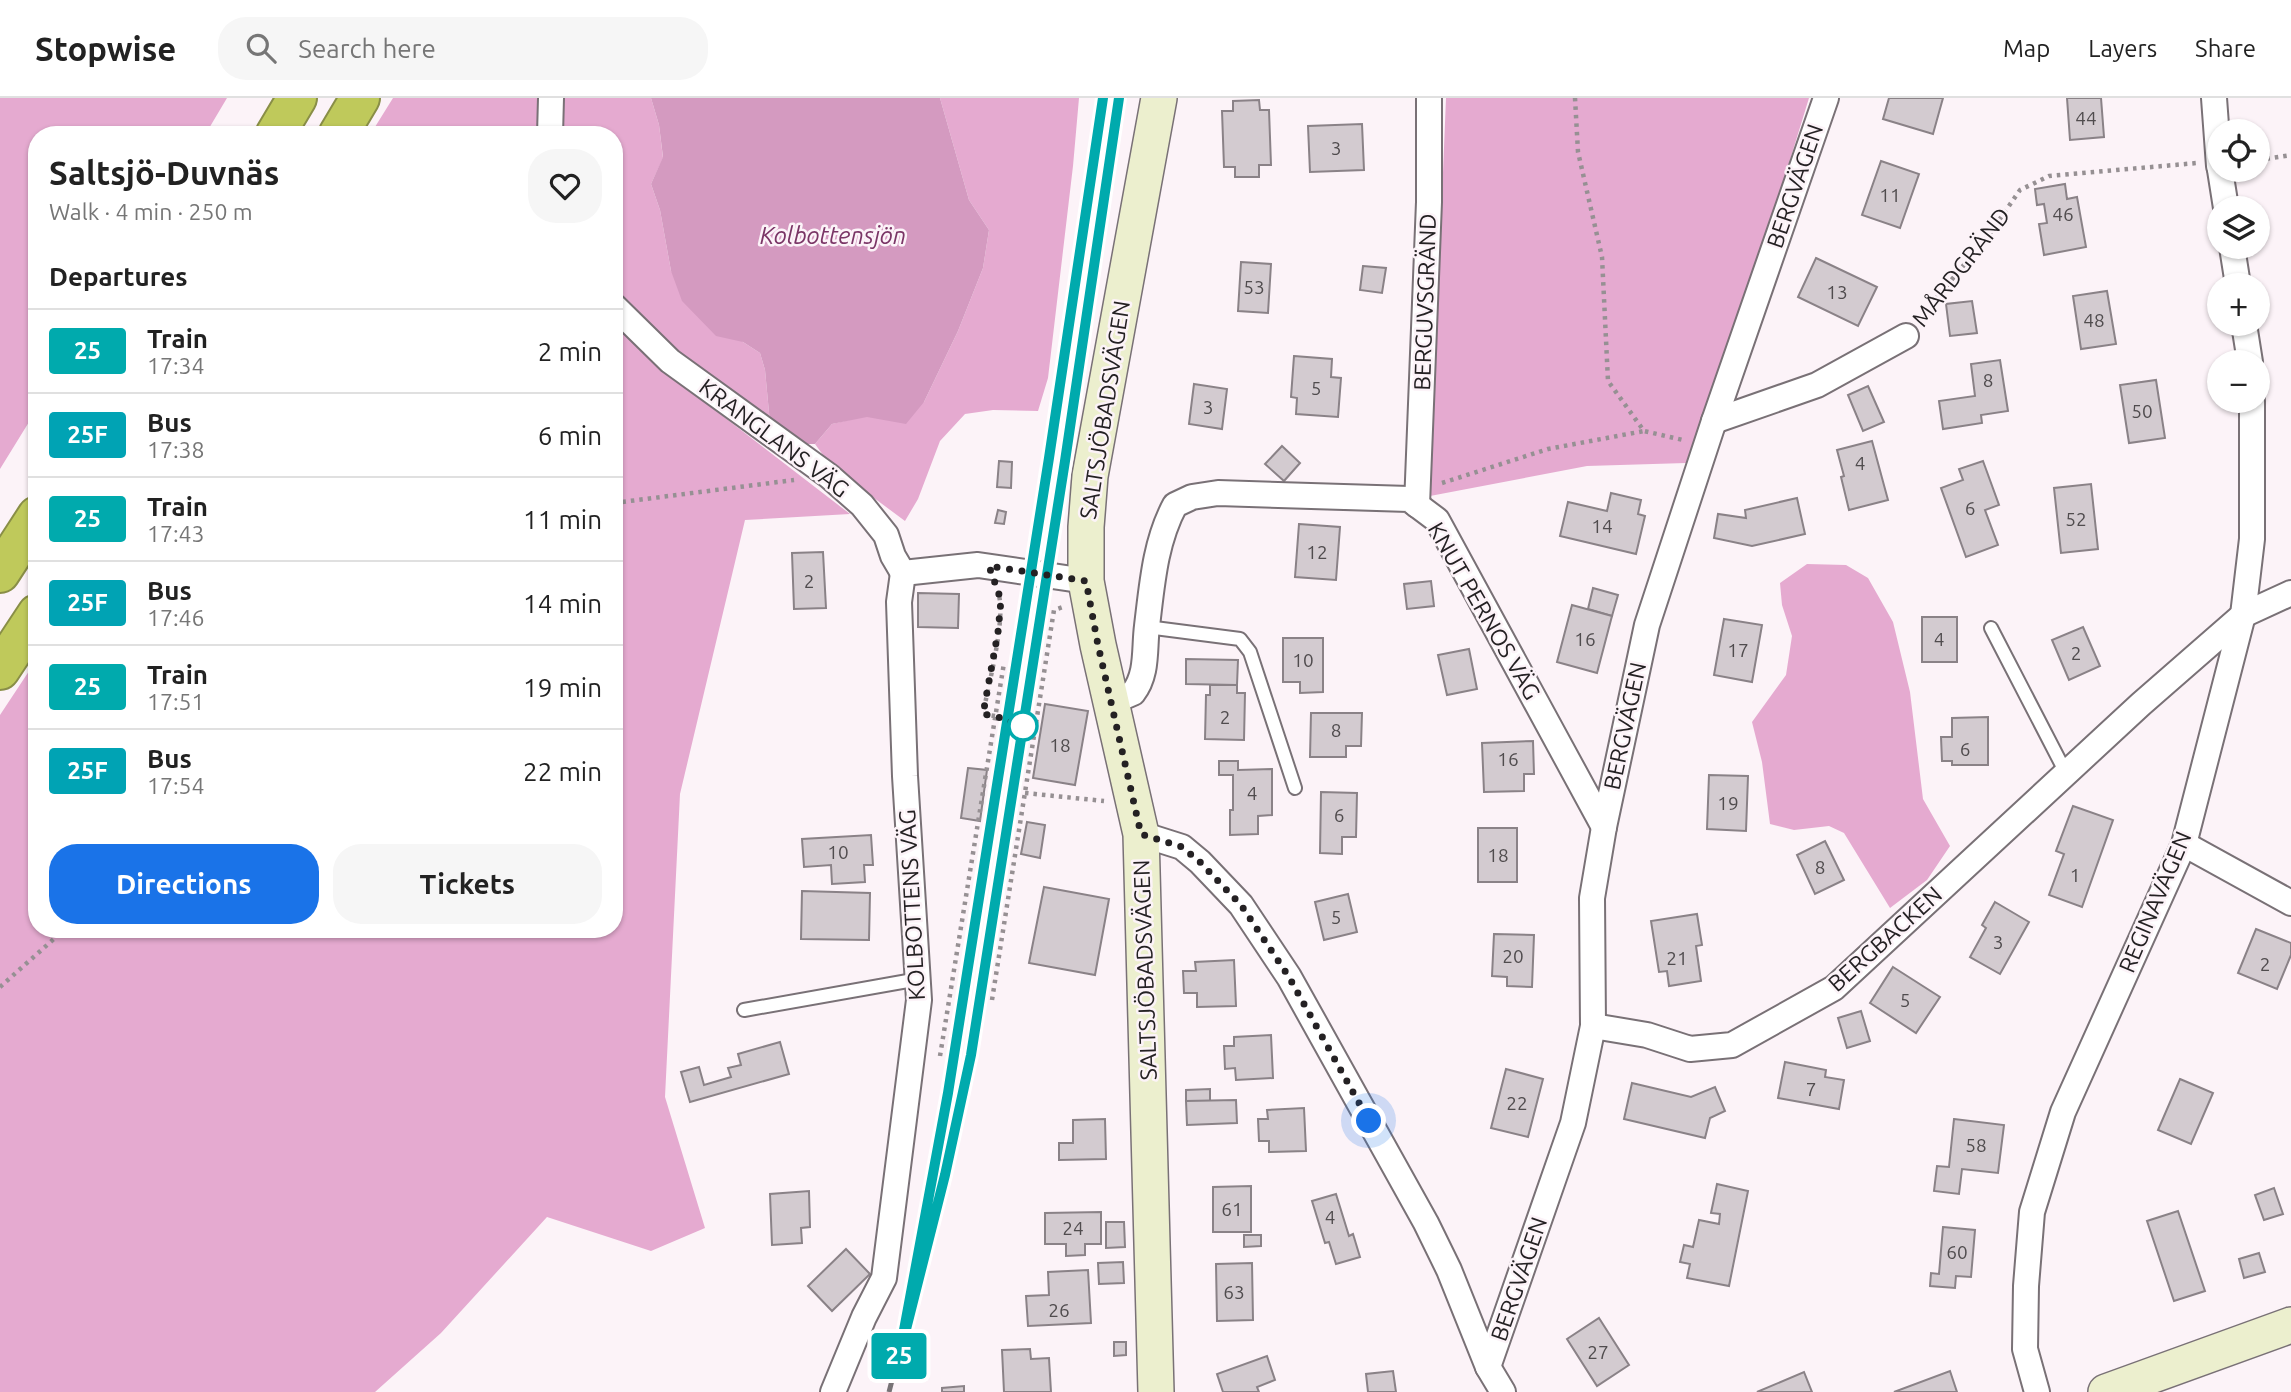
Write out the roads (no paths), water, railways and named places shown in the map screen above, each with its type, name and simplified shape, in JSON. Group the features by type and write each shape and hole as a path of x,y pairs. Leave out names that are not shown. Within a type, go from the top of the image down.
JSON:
{"highway":[{"path":"280,126 297,98"},
{"path":"343,126 360,98"},
{"path":"0,573 28,530"},
{"path":"0,670 28,628"}],"street":[{"path":"550,126 551,98"},
{"name":"SALTSJÖBADSVÄGEN","path":"1156,1392 1141,834 1086,581 1086,527 1090,476 1160,98"},
{"name":"BERGUVSGRÄND","path":"1417,498 1429,202 1429,98"},
{"name":"BERGVÄGEN","path":"1488,1367 1573,1124 1593,1026 1592,898 1604,827 1647,625 1714,421 1826,98"},
{"path":"2214,98 2216,119"},
{"name":"KRANGLANS VÄG","path":"623,315 670,361 829,476 862,505 886,535 893,556 903,573"},
{"name":"MÅRDGRÄND","path":"1714,421 1817,385 1906,336"},
{"name":"REGINAVÄGEN","path":"2037,1392 2025,1349 2026,1286 2032,1212 2063,1112 2184,844 2243,615 2252,540 2252,413"},
{"name":"KNUT PERNOS VÄG","path":"1112,702 1133,693 1144,672 1147,627 1159,542 1175,505 1192,496 1218,493 1417,498 1437,520 1604,827"},
{"path":"903,573 978,565 1086,581"},
{"name":"KOLBOTTENS VÄG","path":"833,1392 884,1278 919,1000 904,736 899,602 903,573"},
{"name":"BERGBACKEN","path":"1593,1026 1647,1035 1690,1049 1732,1045 1834,988 2141,704 2243,615 2291,593"},
{"path":"1141,834 1182,847 1200,862 1241,905 1289,977 1426,1223 1449,1270 1488,1367 1503,1392"},
{"path":"2184,844 2291,903"},
{"path":"2106,1392 2291,1325"}],"lane":[{"path":"1147,627 1240,639 1250,652 1295,788"},
{"path":"1991,628 2066,774"},
{"path":"744,1010 919,979"}],"water":[{"name":"Kolbottensjön","path":"651,98 940,98 969,200 989,230 983,268 958,331 924,402 906,424 867,417 832,424 815,444 797,444 770,423 765,370 760,353 743,342 716,336 682,301 671,271 660,210 651,184 663,157 659,125"}],"railway":[{"path":"928,1206 952,1072 1049,458 1103,98"},
{"path":"889,1392 945,1175 971,1055 1065,461 1119,98"}],"train":[{"name":"25","path":"1103,98 1049,458 941,1137 899,1357 945,1175 971,1055 1065,461 1119,98"}]}
